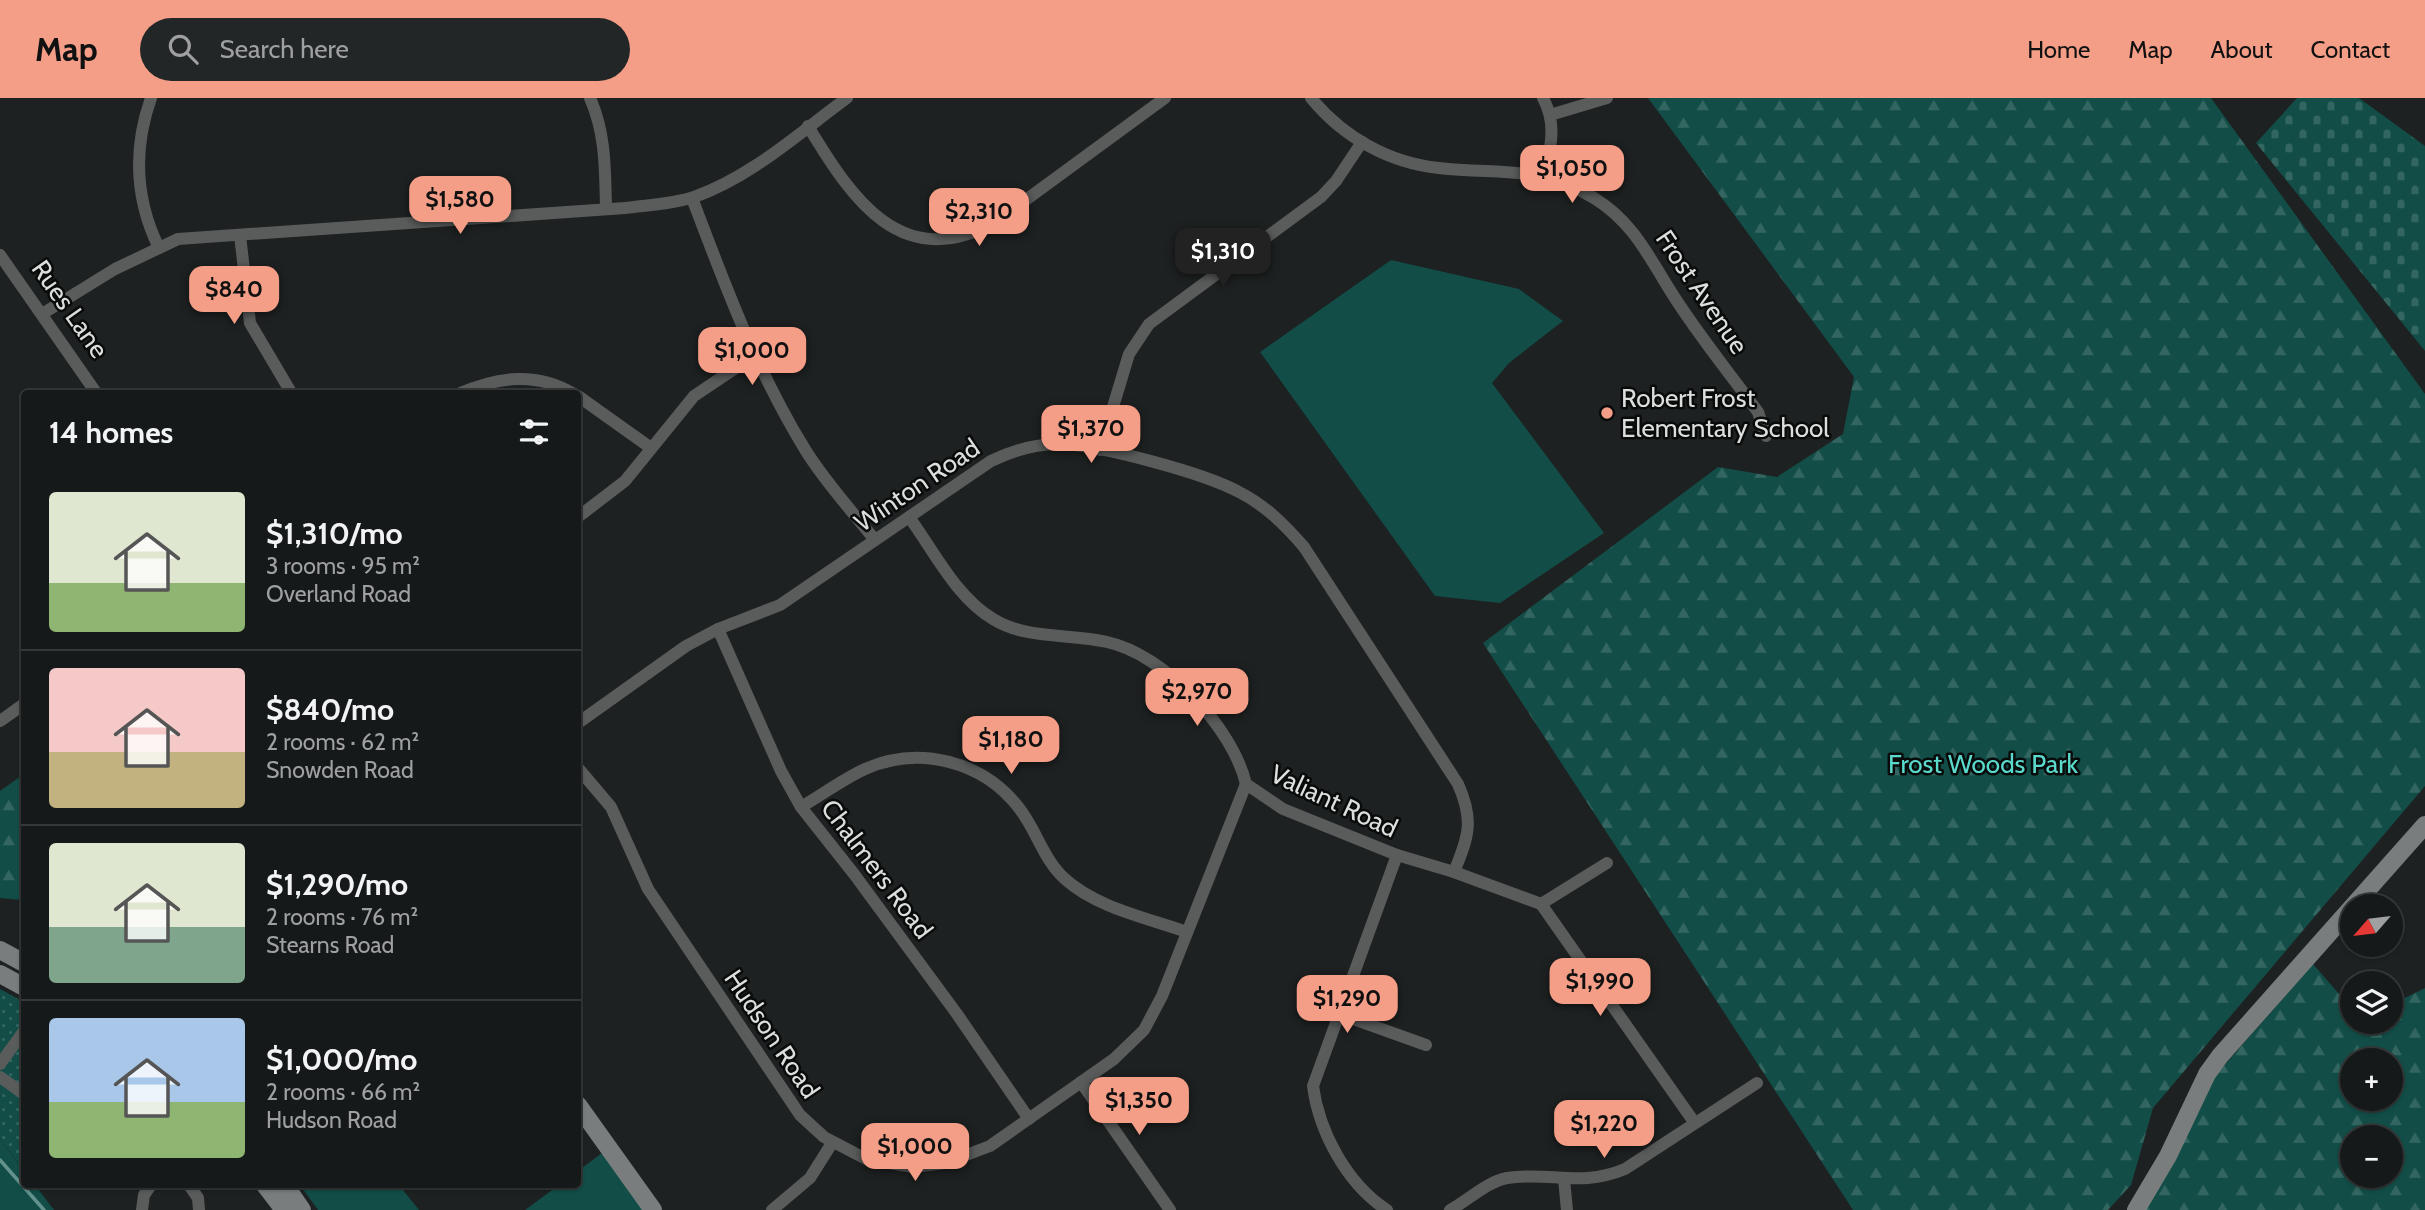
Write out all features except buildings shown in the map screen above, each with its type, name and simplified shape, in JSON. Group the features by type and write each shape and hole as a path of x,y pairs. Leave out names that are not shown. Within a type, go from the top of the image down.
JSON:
{"street":[{"path":"151,98 139,142 138,179 145,215 159,248"},
{"path":"590,98 599,119 604,143 606,209"},
{"path":"42,314 115,269 178,239 606,209 692,198 719,187 751,168 847,98"},
{"path":"808,126 845,185 870,212 899,230 944,237 966,234 997,221 1165,98"},
{"name":"Frost Avenue","path":"1311,98 1331,119 1362,142 1419,165 1544,175 1595,199 1642,241 1668,286 1758,412 1766,436"},
{"path":"1542,98 1550,115 1551,142 1544,175"},
{"path":"1550,115 1607,98"},
{"path":"1100,450 1129,354 1149,324 1321,197 1336,181 1362,142"},
{"path":"692,198 755,355 808,454 875,540"},
{"path":"240,235 250,323 290,390"},
{"name":"Rues Lane","path":"0,255 94,390"},
{"path":"581,515 625,481 694,396 755,355"},
{"path":"468,390 487,382 513,378 543,380 565,390"},
{"path":"581,399 651,448"},
{"name":"Winton Road","path":"581,721 686,646 718,629 780,605 991,461 1017,450 1059,444 1100,450 1221,483 1258,503 1304,547 1458,783 1469,808 1469,828 1454,872"},
{"name":"Valiant Road","path":"909,517 966,597 993,619 1025,632 1110,642 1143,657 1176,679 1207,712 1242,768 1246,784 1283,808 1397,855 1454,872 1541,904"},
{"name":"Chalmers Road","path":"718,629 781,771 801,807 854,874 1029,1119"},
{"path":"0,721 21,706"},
{"path":"801,807 878,764 917,758 956,764 981,774 1012,799 1028,821 1050,863 1075,888 1096,899 1187,932"},
{"name":"Hudson Road","path":"581,772 611,807 648,890 790,1103 811,1127 832,1143 882,1163 929,1166 976,1154 1114,1059 1144,1030 1162,996 1246,784"},
{"path":"2136,1210 2168,1156 2207,1074 2220,1056 2425,825"},
{"path":"1387,1210 1365,1193 1330,1143 1319,1119 1313,1086 1337,1013 1397,855"},
{"path":"1607,863 1541,904 1694,1122"},
{"path":"0,950 21,961"},
{"path":"0,974 21,985"},
{"path":"1337,1013 1426,1045"},
{"path":"0,1064 21,1035"},
{"path":"0,1077 21,1092"},
{"path":"1081,1082 1170,1210"},
{"path":"1450,1210 1491,1184 1506,1178 1605,1177 1625,1169 1757,1083"},
{"path":"581,1109 653,1210"},
{"path":"772,1210 810,1178 832,1143"},
{"path":"1564,1179 1567,1210"},
{"path":"142,1210 143,1188"},
{"path":"191,1188 198,1198 199,1210"},
{"path":"267,1188 284,1210"},
{"path":"287,1188 302,1210"}],"green space":[{"name":"Frost Woods Park","path":"1648,98 2211,98 2425,394 2425,786 2153,1108 2131,1185 2108,1210 1853,1210 1483,643 1718,467 1777,477 1843,434 1854,377"},
{"path":"2297,98 2359,98 2425,146 2425,351 2256,143"},
{"path":"1391,260 1519,289 1563,321 1509,363 1492,383 1604,533 1500,603 1435,596 1260,352"},
{"path":"21,776 21,900 0,898 0,791"},
{"path":"2313,964 2340,995 2340,1034 2403,1034 2403,999 2425,988 2425,1210 2143,1210 2208,1084"},
{"path":"0,989 21,1000 19,1164 0,1139"},
{"path":"0,1139 21,1167 21,1188 37,1188 54,1210 0,1210"},
{"path":"602,1153 643,1210 525,1210 555,1188 581,1188 581,1169"},
{"path":"302,1188 401,1188 419,1210 318,1210"}],"waterway":[{"path":"0,1160 21,1184"},
{"path":"25,1188 44,1210"}],"place":[{"name":"Robert Frost Elementary School","path":"1607,413"}]}
